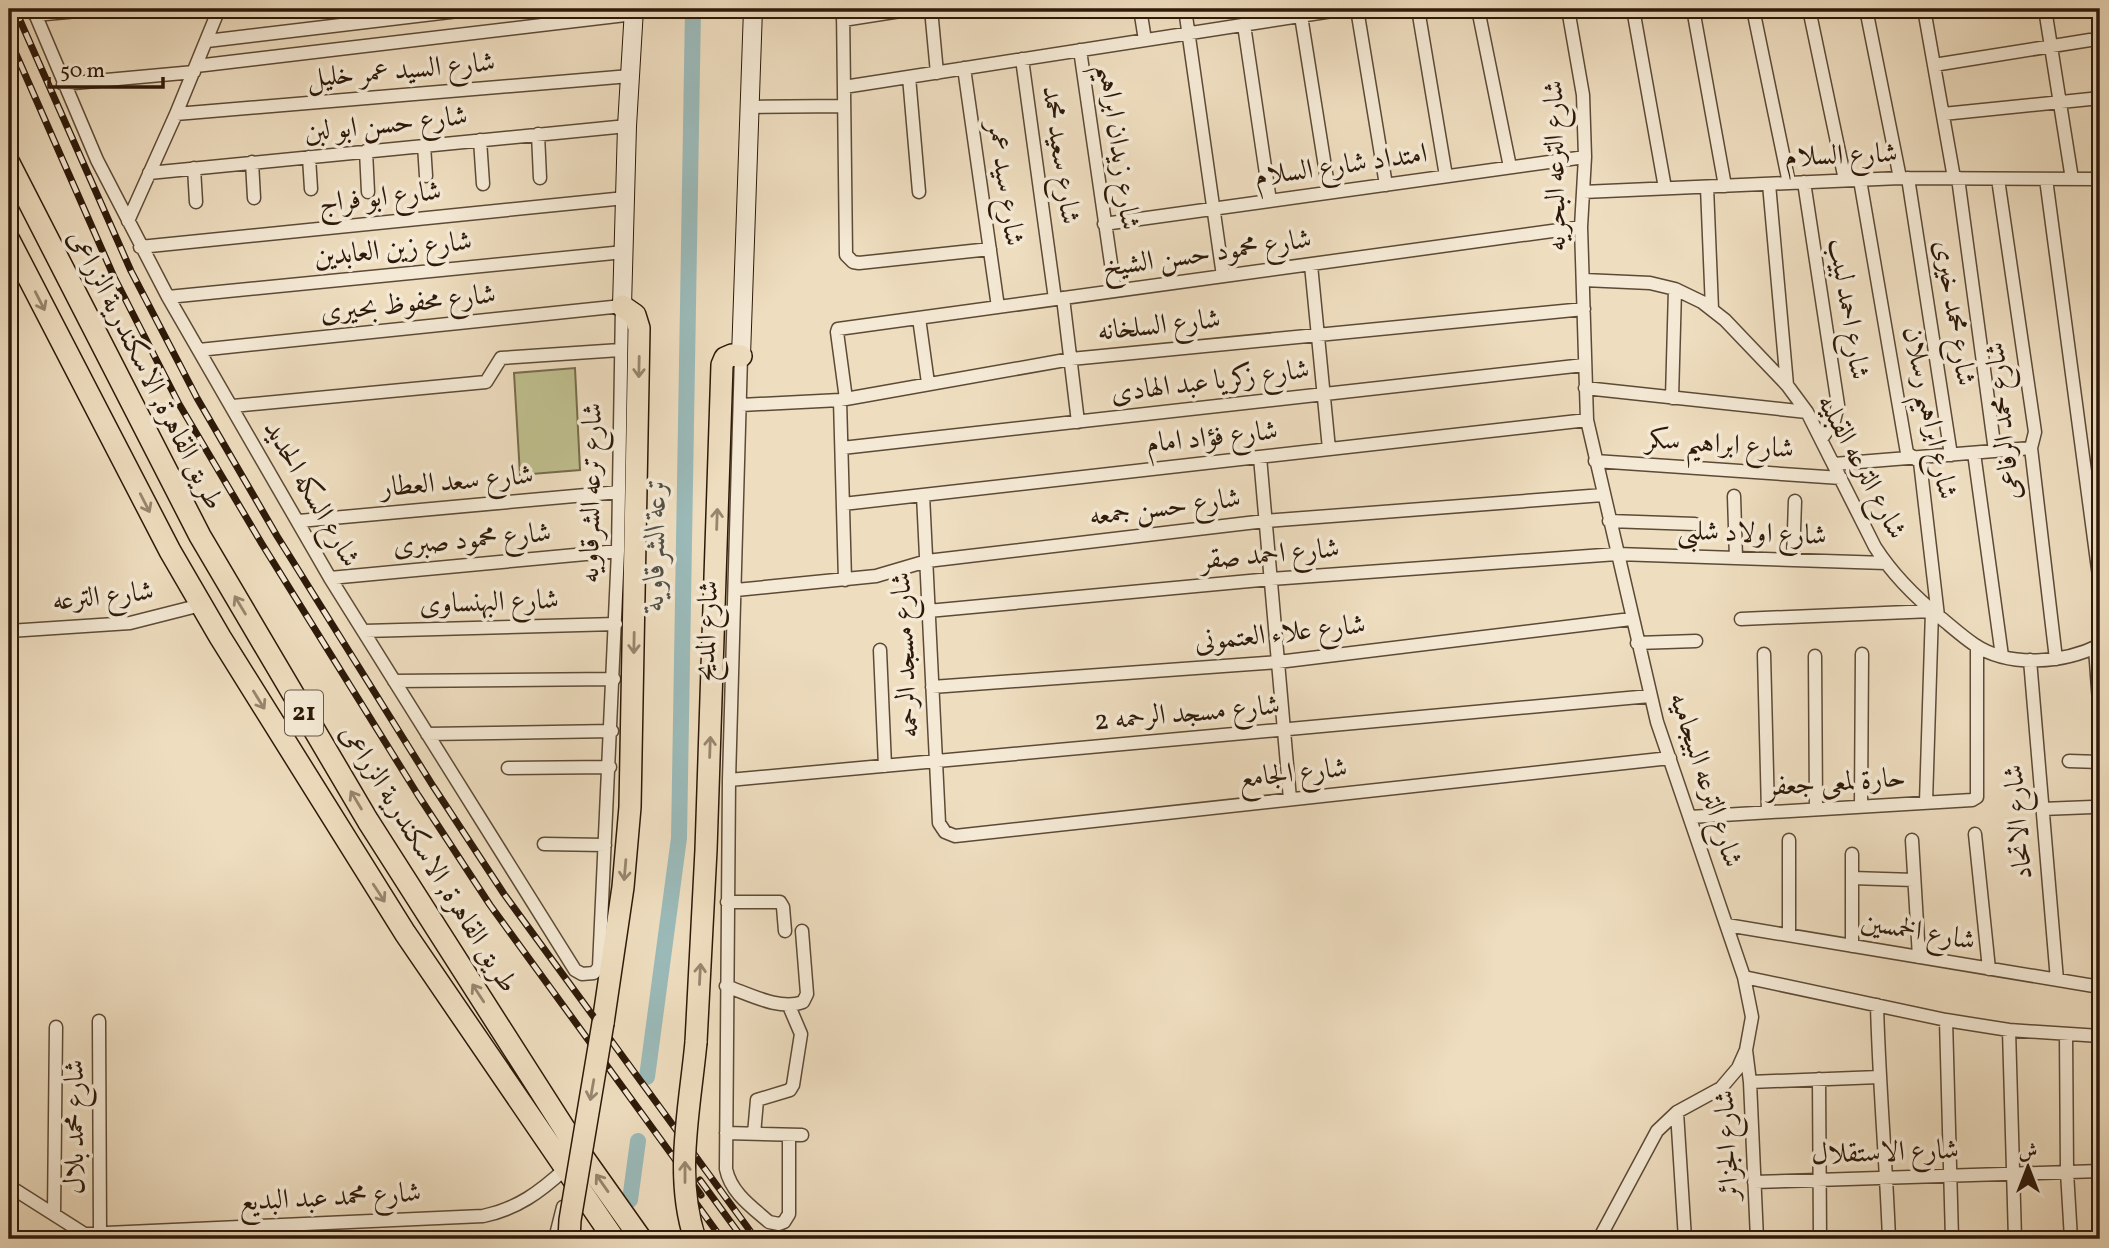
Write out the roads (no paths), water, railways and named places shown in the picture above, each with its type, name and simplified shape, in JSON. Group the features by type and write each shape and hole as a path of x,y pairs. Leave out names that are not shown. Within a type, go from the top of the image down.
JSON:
{"highway":[{"name":"طريق القاهرة, الاسكندرية الزراعى","path":"9,163 200,536 368,821 578,1150 641,1239"},
{"name":"طريق القاهرة, الاسكندرية الزراعى","path":"9,240 170,551 201,605 405,933 614,1239"},
{"path":"569,1239 623,887 632,775 639,328 635,315 622,306"},
{"path":"695,1239 684,1176 696,1042 707,838 722,365 725,359 732,355 741,356"}],"main road":[{"name":"شارع المديح","path":"741,356 753,9"},
{"name":"شارع ترعه الشرقاويه","path":"622,306 627,127 634,11"}],"street":[{"path":"34,12 99,9"},
{"path":"128,221 219,9"},
{"path":"207,41 475,9"},
{"path":"913,9 843,15 845,250 849,259 859,263 990,249"},
{"path":"931,9 937,73"},
{"path":"1140,9 1145,40"},
{"path":"1185,9 1223,276"},
{"path":"844,87 1345,9"},
{"path":"1357,9 1386,185"},
{"path":"1418,9 1446,176"},
{"path":"1478,9 1510,167"},
{"name":"شارع الترعه البحريه","path":"1568,9 1583,96 1585,157 1581,228 1584,280"},
{"path":"1633,9 1665,188"},
{"path":"1693,9 1725,186"},
{"path":"1753,9 1789,183"},
{"path":"1809,9 1844,180"},
{"name":"شارع محمد خيرى","path":"1866,9 1904,178 1951,455"},
{"path":"1924,9 1956,178 1994,451"},
{"path":"2046,9 2072,179"},
{"path":"63,84 634,11"},
{"name":"شارع السكه الحديد","path":"34,12 97,160 140,247 330,578 575,970 590,974"},
{"path":"1301,16 1329,192"},
{"path":"1244,25 1270,201"},
{"path":"1934,65 2090,40"},
{"name":"شارع زيدان ابراهيم","path":"1080,50 1115,291"},
{"name":"شارع سعيد محمد","path":"1022,60 1079,422"},
{"name":"شارع سيد عمر","path":"964,68 998,307"},
{"name":"شارع السيد عمر خليل","path":"176,114 630,76"},
{"path":"909,77 919,192"},
{"path":"1943,114 2100,98"},
{"path":"749,107 844,106"},
{"name":"شارع حسن ابو لبن","path":"149,173 627,127"},
{"path":"538,134 540,178"},
{"path":"480,140 483,184"},
{"path":"424,145 426,176"},
{"path":"366,151 368,192"},
{"path":"309,157 311,189"},
{"name":"امتداد شارع السلام","path":"1104,224 1585,157"},
{"path":"252,162 254,198"},
{"path":"194,168 196,202"},
{"name":"شارع السلام","path":"1583,192 1904,178 2100,178"},
{"name":"شارع محمد الرفاعى","path":"1998,179 2035,432 2031,448 2056,659"},
{"path":"2046,179 2100,584"},
{"name":"شارع ابراهيم رسلان","path":"1860,180 1907,453 1920,461 1935,613 1926,802"},
{"name":"شارع احمد لبيب","path":"1804,182 1838,405 1835,421 1822,438"},
{"path":"1769,184 1787,385"},
{"path":"1707,187 1713,309"},
{"name":"شارع ابو فراج","path":"140,247 625,198"},
{"name":"شارع محمود حسن الشيخ","path":"843,399 838,329 1581,228"},
{"name":"شارع زين العابدين","path":"168,296 624,252"},
{"path":"1311,265 1329,449"},
{"name":"شارع الترعه القبليه","path":"1584,280 1650,284 1675,289 1713,309 1726,320 1787,385 1807,412 1885,563 1907,589 1977,646 2002,656 2030,660 2056,659 2098,646"},
{"name":"شارع الترعه البيجاميه","path":"1584,280 1585,388 1587,420 1595,461 1650,696 1744,977 1752,1017 1746,1050 1738,1068 1727,1083 1677,1112 1657,1132 1599,1239"},
{"path":"1672,398 1675,289"},
{"name":"شارع محفوظ بحيرى","path":"199,350 622,306"},
{"name":"شارع ترعه الشرقاويه","path":"590,974 599,967 612,731 622,306"},
{"name":"شارع السلخانه","path":"741,405 843,399 1071,359 1584,309"},
{"path":"919,318 928,383"},
{"path":"233,406 486,382 501,359 620,350"},
{"name":"شارع المديح","path":"741,356 729,780 726,1169 732,1186 769,1222 779,1224 789,1214 796,1135 754,1134"},
{"name":"شارع زكريا عبد الهادى","path":"842,448 1584,365"},
{"path":"1585,388 1807,412"},
{"path":"843,399 845,580"},
{"name":"شارع فؤاد امام","path":"843,504 1587,420"},
{"path":"1835,464 2031,448"},
{"path":"1974,453 2002,656"},
{"path":"1260,457 1290,799"},
{"name":"شارع ابراهيم سكر","path":"1595,461 1841,478"},
{"name":"شارع سعد العطار","path":"299,521 619,492"},
{"name":"شارع مسجد الرحمه","path":"923,495 939,813"},
{"name":"شارع حسن جمعه","path":"736,590 876,576 926,561 1265,521 1603,495"},
{"path":"1734,496 1736,558"},
{"path":"1793,559 1795,501"},
{"path":"1609,521 1695,524"},
{"name":"شارع محمود صبرى","path":"330,578 618,551"},
{"name":"شارع اولاد شلبى","path":"1617,554 1885,563"},
{"name":"شارع احمد صقر","path":"928,611 1270,579 1617,554"},
{"name":"شارع الترعه","path":"9,631 130,622 201,605"},
{"path":"1741,618 1935,613"},
{"name":"شارع علاء العتمونى","path":"932,687 1278,662 1632,619"},
{"name":"شارع البهنساوى","path":"364,631 615,624"},
{"path":"1637,643 1696,641"},
{"name":"حارة لمعى جعفر","path":"1690,817 1972,800 1978,797 1977,646"},
{"path":"2098,646 2100,716"},
{"path":"880,650 885,766"},
{"path":"1764,654 1768,812"},
{"path":"1861,806 1862,654"},
{"path":"1815,656 1816,809"},
{"name":"شارع الاتحاد","path":"2030,660 2057,980"},
{"path":"394,681 614,680"},
{"name":"شارع مسجد الرحمه 2","path":"729,780 1650,696"},
{"path":"427,734 612,731"},
{"name":"شارع الجامع","path":"939,813 941,828 955,836 1670,758"},
{"path":"2069,761 2100,762"},
{"path":"508,768 610,767"},
{"path":"2042,809 2092,807"},
{"path":"1975,834 1989,969"},
{"path":"1789,840 1789,935"},
{"path":"1912,840 1919,957"},
{"path":"544,844 606,845"},
{"path":"1852,854 1852,946"},
{"path":"1852,878 1914,880"},
{"path":"727,902 780,902 783,907 785,931"},
{"name":"شارع الخمسين","path":"1727,925 2100,987"},
{"path":"726,986 789,1006 803,1002 807,997 802,931"},
{"path":"1744,977 1945,1020 2009,1030 2100,1036"},
{"path":"1877,1005 1889,1239"},
{"path":"726,1133 754,1134 755,1102 766,1096 790,1090 793,1085 802,1034 789,1006"},
{"path":"1945,1020 1952,1239"},
{"name":"شارع محمد بلال","path":"92,1235 99,1021"},
{"path":"54,1214 56,1027"},
{"path":"2009,1030 2015,1239"},
{"path":"2066,1034 2067,1172 2071,1239"},
{"name":"شارع الجزائر","path":"1746,1050 1750,1082 1757,1239"},
{"path":"1750,1082 1879,1077"},
{"path":"1819,1079 1820,1239"},
{"path":"1677,1112 1685,1239"},
{"name":"شارع الاستقلال","path":"1754,1182 2100,1171"},
{"path":"555,1239 567,1172"},
{"name":"شارع محمد عبد البديع","path":"92,1235 483,1216 521,1203 567,1172"},
{"path":"9,1185 92,1235"}],"waterway":[{"name":"ترعة الشرقاوية","path":"647,1077 679,838 693,9"},
{"name":"ترعة الشرقاوية","path":"630,1200 638,1141"}],"railway":[{"path":"15,9 131,271 197,398 277,536 433,786 504,894 756,1239"},
{"path":"9,38 114,277 179,404 262,544 418,795 490,905 701,1195"},
{"path":"700,1180 743,1239"},
{"path":"685,1188 722,1239"}]}
